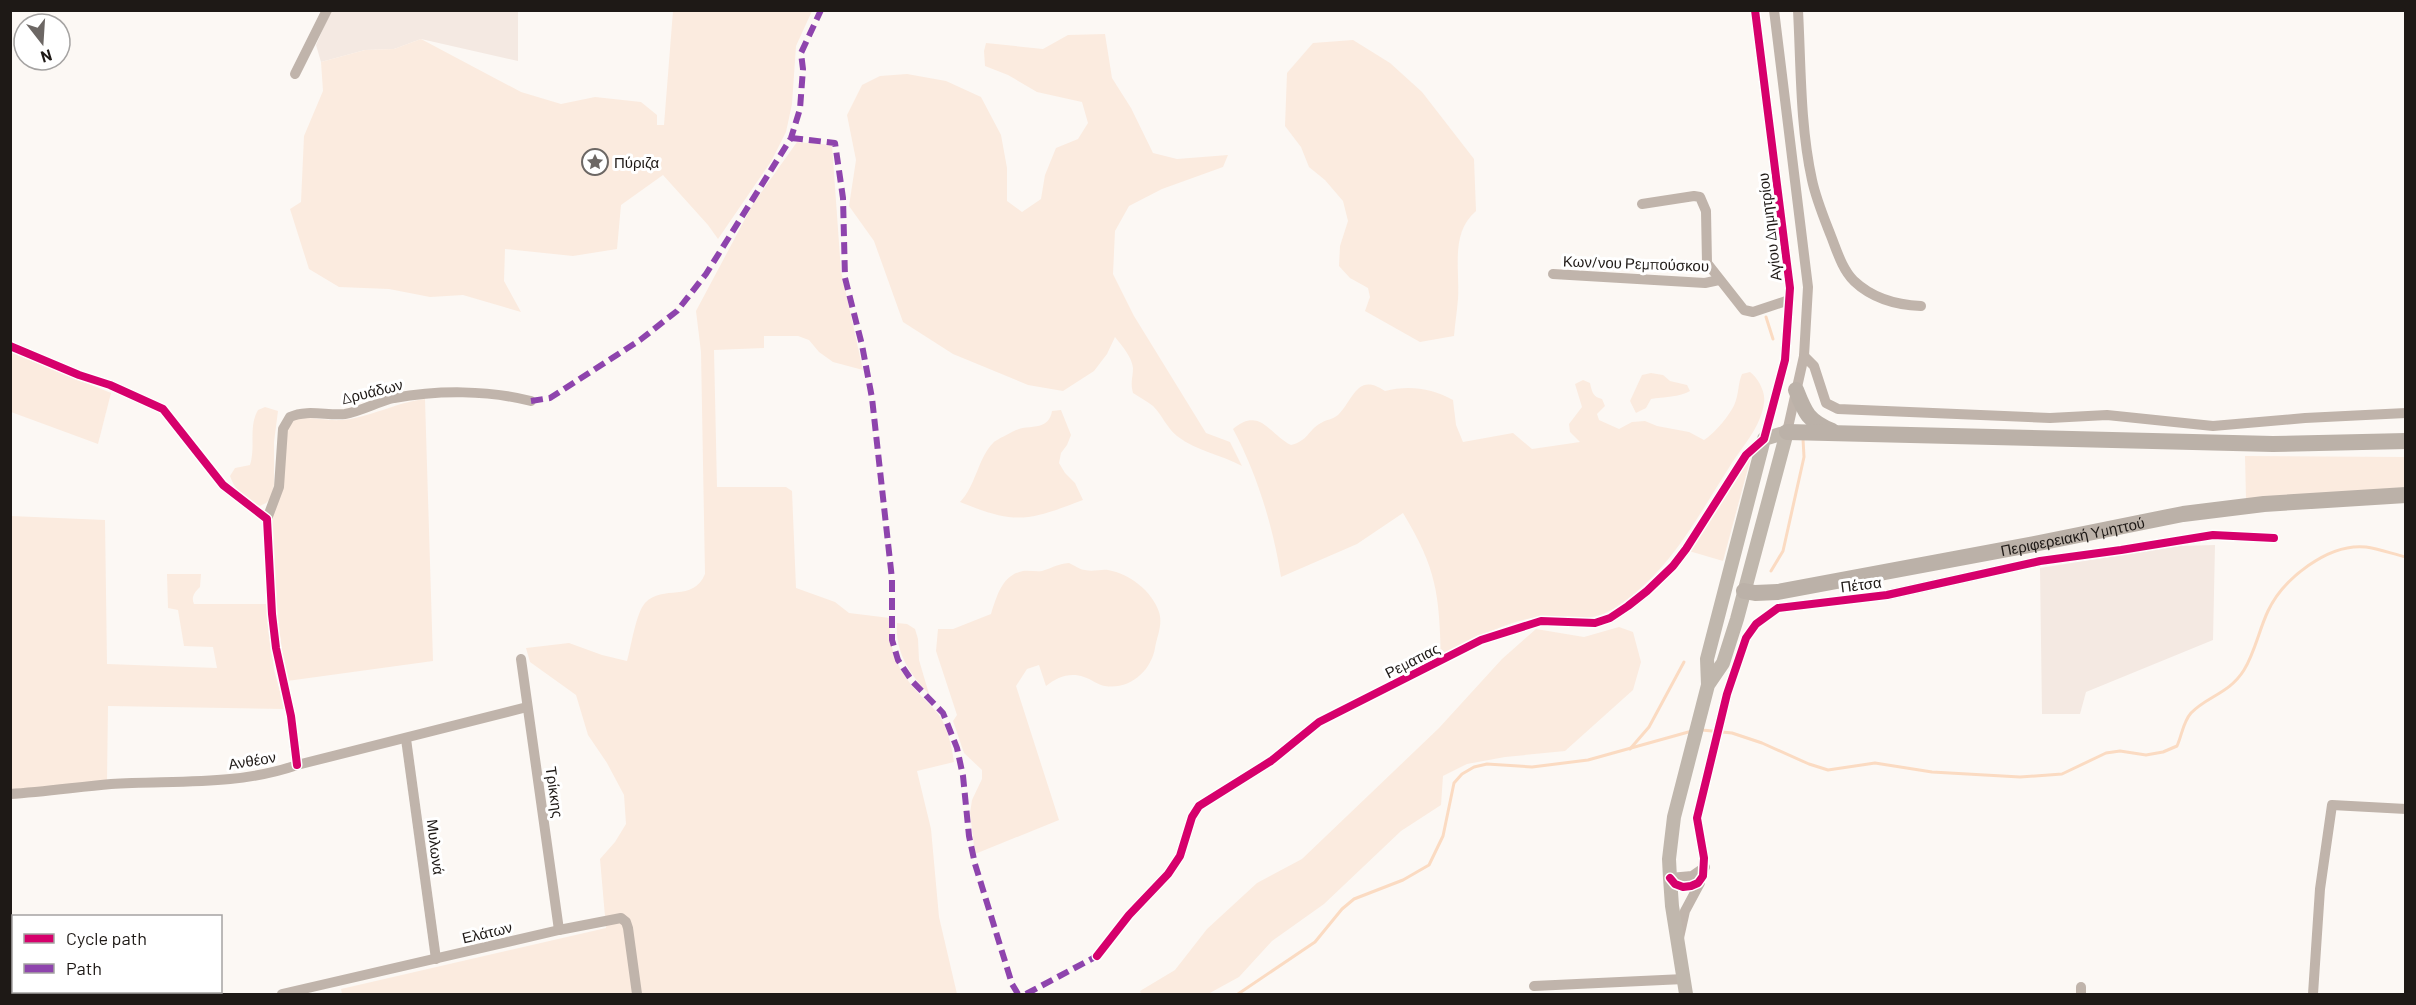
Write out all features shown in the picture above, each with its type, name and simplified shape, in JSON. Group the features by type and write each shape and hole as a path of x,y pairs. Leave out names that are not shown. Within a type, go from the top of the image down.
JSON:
{"highway":[{"path":"1796,390 1803,407 1813,421 1835,432"},
{"path":"1787,432 2251,444 2406,441"},
{"name":"Περιφερειακή Υμηττού","path":"1744,591 1767,593 1792,589 2183,514 2264,504 2406,495"}],"main road":[{"path":"1686,994 1670,878 1670,838 1708,685 1707,659 1764,440 1787,432"},
{"path":"1708,685 1723,663 1787,432"},
{"path":"1725,586 1744,591"}],"street":[{"path":"295,74 327,10"},
{"name":"Αγίου Δημητρίου","path":"1755,10 1788,261 1790,300 1785,360 1764,440"},
{"path":"1774,10 1806,260 1808,315 1804,356 1787,432"},
{"path":"1798,10 1803,101 1810,167 1824,220 1838,255 1846,270 1862,288 1889,301 1921,306"},
{"name":"Κων/νου Ρεμπούσκου","path":"1642,204 1694,196 1703,200 1706,211 1707,263 1719,280 1747,312 1790,300"},
{"name":"Κων/νου Ρεμπούσκου","path":"1552,274 1705,283 1719,280"},
{"path":"10,346 79,375 110,385 163,409 223,485 267,519 276,648 291,716 297,765"},
{"path":"1804,356 1814,366 1826,403 1838,409 2050,418 2107,415 2213,426 2316,417 2406,413"},
{"name":"Δρυάδων","path":"267,519 279,487 283,429 290,417 309,414 345,414 394,398 427,394 490,394 531,401"},
{"name":"Ρεματιας","path":"1097,956 1118,928 1168,874 1180,856 1192,818 1199,806 1271,761 1319,722 1481,640 1541,621 1595,623 1610,618 1628,606 1673,566 1746,455 1764,440"},
{"name":"Πέτσα","path":"1704,872 1697,818 1727,694 1746,638 1756,624 1778,608 1887,595 2040,561 2212,535 2274,538"},
{"name":"Τρίκκης","path":"521,659 559,930"},
{"name":"Ανθέον","path":"10,794 111,784 242,778 277,772 527,707"},
{"name":"Μυλωνά","path":"406,739 436,959"},
{"path":"2313,994 2320,889 2332,804 2406,809"},
{"path":"1670,878 1685,878 1704,872"},
{"path":"1678,944 1684,911 1704,872"},
{"name":"Ελάτων","path":"282,994 559,930 621,918 626,922 637,994"},
{"path":"1534,986 1684,979"}],"shaded area":[{"path":"331,11 518,11 518,61 421,39 394,49 365,50 321,62 316,45"},
{"path":"673,11 812,11 796,46 792,104 786,132 772,160 718,239 663,175 621,205 617,249 573,256 505,249 504,281 521,312 463,295 430,297 389,289 339,287 309,269 290,209 301,202 304,136 323,91 321,62 365,50 394,49 421,39 521,92 561,104 595,97 641,102 657,115 657,125 664,125"},
{"path":"1105,34 1112,78 1131,108 1153,153 1177,159 1228,155 1223,167 1162,189 1129,206 1115,231 1113,274 1134,316 1206,433 1230,442 1242,466 1201,449 1173,433 1153,406 1133,393 1131,360 1115,337 1107,354 1094,371 1063,391 1028,385 953,354 903,322 874,241 849,206 856,160 847,115 862,85 880,76 907,74 946,81 981,97 1001,135 1007,168 1007,201 1022,212 1041,199 1045,175 1056,148 1078,139 1088,123 1082,102 1037,92 1008,75 985,66 986,43 1043,49 1068,35"},
{"path":"1353,40 1390,63 1422,92 1474,159 1476,211 1462,230 1459,241 1458,299 1454,336 1420,342 1365,311 1370,297 1368,288 1350,278 1339,266 1340,246 1348,221 1343,201 1325,180 1309,167 1301,147 1285,126 1287,73 1313,43"},
{"path":"797,142 832,145 841,271 863,370 833,362 819,352 809,340 798,336 764,336 764,348 714,350 717,487 786,487 792,491 796,588 835,602 849,613 890,618 893,651 901,670 941,718 954,762 917,771 931,829 939,917 957,994 342,994 341,989 606,928 600,859 615,842 626,824 624,795 607,763 588,735 576,695 530,662 526,648 569,643 627,661 636,622 645,603 652,597 693,588 700,583 705,574 701,352 696,311 753,204"},
{"path":"10,352 111,393 98,444 11,412"},
{"path":"1750,372 1756,378 1764,394 1759,420 1693,526 1650,580 1613,609 1603,614 1584,618 1543,617 1521,620 1486,634 1441,657 1439,616 1434,582 1423,550 1403,513 1357,544 1281,577 1274,539 1263,501 1250,464 1233,429 1250,420 1257,421 1291,445 1297,443 1317,426 1338,415 1357,390 1368,384 1385,391 1402,388 1428,390 1453,400 1456,425 1463,442 1513,433 1532,449 1580,442 1570,432 1569,424 1582,407 1575,384 1583,380 1590,383 1593,394 1602,399 1605,406 1597,414 1599,420 1619,429 1632,422 1645,421 1657,426 1689,432 1704,440 1730,413 1742,374"},
{"path":"1651,373 1663,375 1670,381 1687,385 1690,391 1676,396 1651,399 1646,408 1636,413 1630,401 1642,375"},
{"path":"425,399 433,661 287,681 277,618 272,520 286,432 294,419 352,419"},
{"path":"265,407 278,411 274,442 274,485 271,498 260,506 241,495 230,476 235,468 250,465 253,423 258,410"},
{"path":"1061,410 1071,435 1061,453 1059,463 1075,483 1083,500 1035,516 1022,517 995,514 960,502 970,488 984,455 994,442 1019,429 1044,424 1052,411"},
{"path":"2245,456 2405,457 2405,488 2246,499"},
{"path":"1751,457 1723,561 1689,551 1734,477"},
{"path":"11,516 105,520 107,664 217,668 213,647 184,646 178,610 168,608 167,574 201,574 200,587 193,597 194,604 267,604 274,670 285,709 108,706 107,781 11,790"},
{"path":"2215,545 2213,640 2086,692 2080,714 2042,714 2040,568 2179,546"},
{"path":"1069,563 1083,570 1116,572 1132,580 1146,591 1156,604 1160,617 1153,656 1138,677 1123,685 1114,686 1102,685 1087,678 1069,675 1046,686 1039,665 1027,669 1016,686 1059,820 975,854 970,813 972,800 982,779 982,770 964,753 953,721 957,715 936,651 938,629 953,629 991,614 1001,587 1016,573 1042,571"},
{"path":"897,623 907,624 915,629 919,660 929,694 905,662 898,643"},
{"path":"1619,627 1633,632 1641,662 1633,690 1565,751 1505,757 1467,764 1443,776 1441,805 1401,831 1324,904 1272,941 1239,977 1208,994 1141,994 1140,991 1175,970 1207,929 1257,883 1302,859 1439,728 1502,659 1536,629 1584,637"}],"waterway":[{"path":"1766,317 1773,339"},
{"path":"1771,571 1783,551 1804,457 1803,439"},
{"path":"1702,730 1732,733 1828,770 1875,763 1932,772 2020,777 2062,774 2106,753 2120,751 2146,755 2163,752 2177,746 2184,724 2197,707 2225,690 2238,678 2251,656 2275,599 2284,587 2308,565 2322,557 2351,547 2366,547 2406,557"},
{"path":"1630,749 1649,727 1684,662"},
{"path":"1238,994 1315,942 1342,909 1354,899 1403,880 1429,865 1443,836 1454,783 1462,774 1474,767 1487,764 1532,767 1588,760 1692,731"}],"marked path":[{"path":"531,401 550,398 640,340 677,311 706,274 791,138 800,109 803,69 801,53 821,10"},
{"path":"791,138 835,143 843,198 845,278 862,345 872,398 892,579 892,640 898,660 912,681 943,713 957,748 975,864 1012,984 1018,994"},
{"path":"1026,994 1097,956"}],"cycle path":[{"path":"1097,956 1129,915 1168,874 1180,856 1192,817 1199,806 1271,761 1319,722 1481,640 1541,621 1595,623 1610,618 1647,591 1673,566 1746,455 1764,439 1785,360 1790,288 1755,10"},
{"path":"10,346 79,375 110,385 163,409 223,485 267,519 276,648 291,716 297,765"},
{"path":"1670,878 1675,884 1683,887 1698,883 1703,876 1704,858 1697,818 1727,694 1746,638 1756,624 1778,608 1887,595 2040,561 2213,535 2274,538"}],"place":[{"name":"Πύριζα","path":"595,162"}]}
